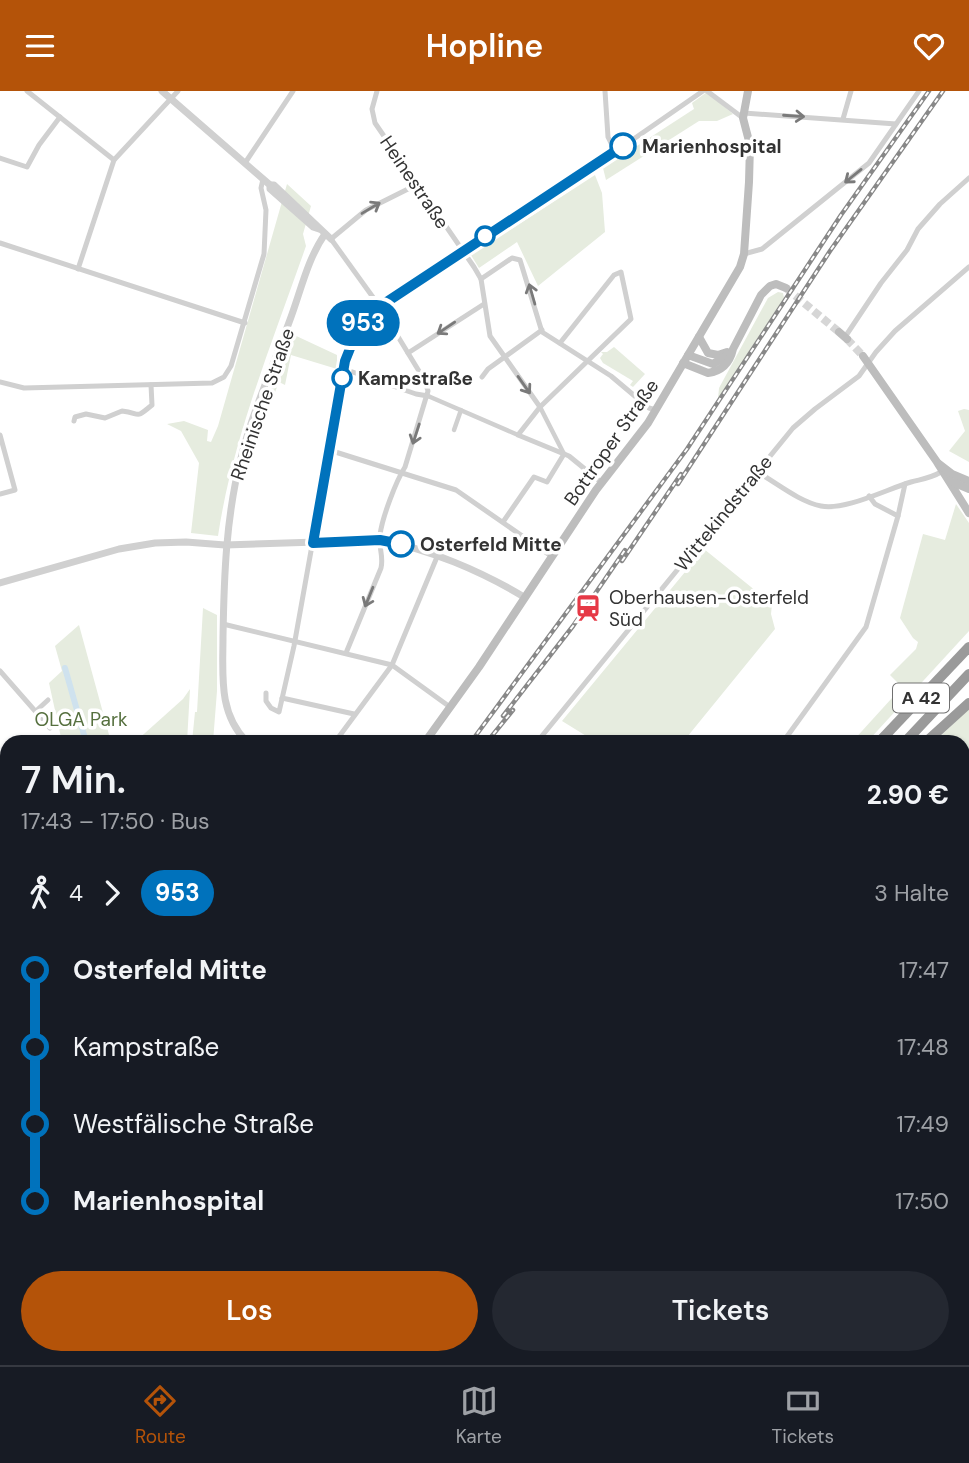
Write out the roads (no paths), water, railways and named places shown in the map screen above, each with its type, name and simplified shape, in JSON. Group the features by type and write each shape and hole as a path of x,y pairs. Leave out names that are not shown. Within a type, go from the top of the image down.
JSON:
{"highway":[{"name":"A 42","path":"886,735 969,647"},
{"name":"A 42","path":"912,735 969,674"},
{"path":"934,735 969,703"}],"main road":[{"name":"Bottroper Straße","path":"430,735 551,556 656,410 733,280 744,254 751,150 744,116 748,91"},
{"path":"683,363 703,372 713,372 728,361 764,291 776,284 786,289"},
{"path":"699,337 708,353 718,355 733,349"},
{"path":"688,355 706,363 713,363 724,359 733,349"},
{"path":"865,359 969,513"},
{"path":"937,462 952,474 969,481"},
{"path":"944,476 954,485 969,489"}],"street":[{"path":"27,91 114,160"},
{"path":"162,91 267,182 270,189 325,234 380,307 425,381 428,396 383,525 380,540 383,559 381,568 346,653"},
{"path":"78,268 114,160 178,91"},
{"path":"245,163 293,91"},
{"name":"Heinestraße","path":"377,91 372,109 373,120 481,279 489,333 540,407 564,454"},
{"path":"605,91 608,137 615,151"},
{"path":"266,693 266,701 271,708 279,712 344,369 355,336 366,319 462,251 705,91 744,116 843,119 896,124"},
{"path":"843,119 851,91"},
{"path":"744,254 762,249 864,168 919,91"},
{"path":"0,158 27,167 39,145 60,117"},
{"path":"844,336 907,250 918,229 940,204 969,178"},
{"path":"0,382 24,388 218,381 231,366 265,248 266,210 261,188 267,182"},
{"path":"325,234 416,185"},
{"name":"Rheinische Straße","path":"241,735 234,727 225,704 225,545 233,489 245,443 308,270 325,234"},
{"path":"0,243 245,323"},
{"path":"481,279 512,258 520,260 542,330 623,385 649,408 656,410"},
{"name":"Wittekindstraße","path":"543,735 741,490 759,473 765,461 800,422 859,376 865,359 969,267"},
{"path":"518,435 540,407 631,319 624,276 620,272 614,275 560,343"},
{"path":"408,353 484,304"},
{"path":"482,377 504,356 542,330"},
{"path":"344,369 428,396 564,454 602,483"},
{"path":"74,421 75,417 86,414 105,418 122,411 140,415 152,405 151,385"},
{"path":"454,430 461,410"},
{"path":"0,435 15,490 0,494"},
{"path":"330,450 443,484 460,492 551,556"},
{"path":"503,522 534,477 547,482 564,454"},
{"path":"759,473 820,506 835,506 905,484 944,476"},
{"path":"788,735 866,627 905,484"},
{"path":"869,496 875,504 898,516"},
{"path":"0,583 145,544 175,542 225,545 380,540 466,568 524,597"},
{"path":"340,735 392,665 437,557"},
{"path":"223,624 392,665 450,707"},
{"path":"0,671 50,729"},
{"path":"282,698 354,714"},
{"path":"36,711 48,700"}],"waterway":[{"path":"65,668 84,735"}],"tunnel":[{"path":"786,288 839,332"},
{"path":"847,339 863,356"}],"railway":[{"path":"476,735 687,449 841,215 929,91"},
{"path":"678,484 830,251 943,91"},
{"path":"622,561 681,474"},
{"path":"503,716 573,626 625,550"},
{"path":"493,735 513,710"}],"place":[{"name":"Marienhospital","path":"623,146"},
{"name":"Kampstraße","path":"342,378"},
{"name":"Osterfeld Mitte","path":"401,544"},
{"name":"Oberhausen-Osterfeld Süd","path":"588,608"}],"park label":[{"name":"OLGA Park","path":"81,719"}]}
